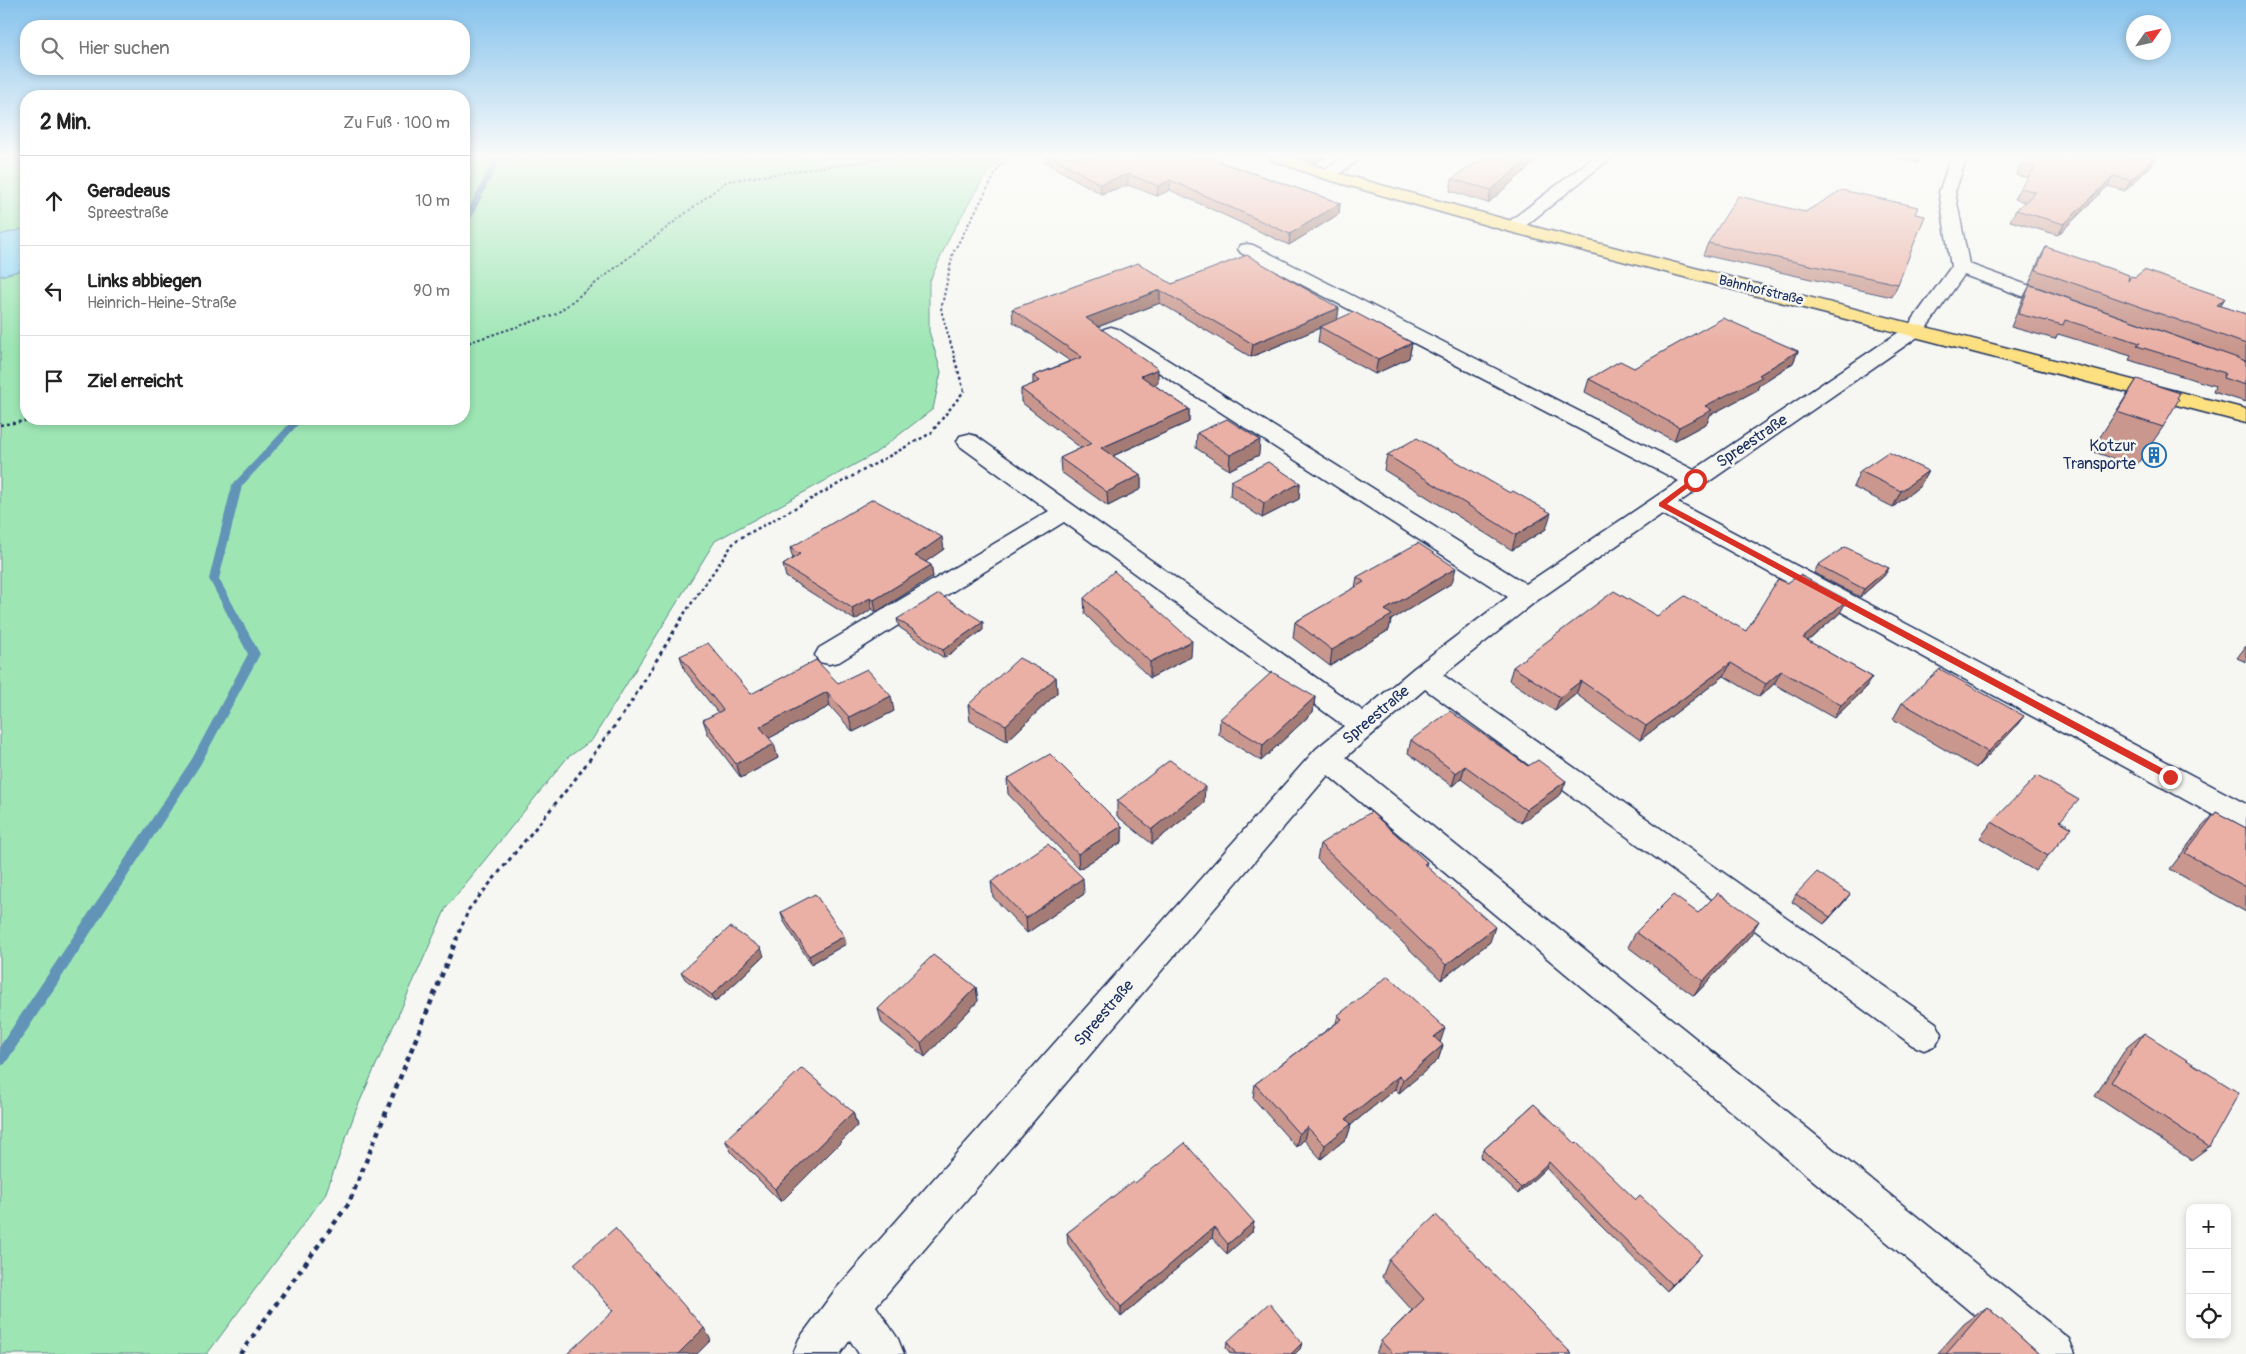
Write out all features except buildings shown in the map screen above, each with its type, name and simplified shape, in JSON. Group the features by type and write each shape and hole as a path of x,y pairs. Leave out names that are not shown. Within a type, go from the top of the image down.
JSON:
{"main road":[{"name":"Bahnhofstraße","path":"1489,220 2246,416"}],"street":[{"path":"1513,227 1522,220"},
{"path":"1952,220 1960,267 2080,310"},
{"path":"1247,249 1695,480"},
{"name":"Spreestraße","path":"814,1354 851,1304 1326,757 1424,675 1526,596 1915,330 1960,267"},
{"path":"1111,333 1526,596"},
{"path":"968,441 1364,726"},
{"path":"1662,504 2246,818"},
{"path":"829,655 1065,511"},
{"path":"1424,675 1924,1034"},
{"path":"1326,757 2054,1354"},
{"path":"851,1304 883,1354"}],"path":[{"path":"470,342 556,314 677,220"},
{"path":"240,1354 348,1203 469,909 573,782 626,709 672,632 735,541 931,433 964,391 941,310 953,254 971,220"},
{"path":"0,425 20,422"}],"green space":[{"path":"0,220 20,220 20,230 0,235"},
{"path":"470,220 959,220 929,283 929,331 941,372 933,409 874,454 715,541 592,740 567,758 446,908 356,1110 325,1195 207,1354 0,1354 0,276 20,271 20,425 470,425"}],"water":[{"path":"20,230 20,271 0,276 0,235"}],"waterway":[{"path":"0,1059 196,762 254,654 214,579 237,485 293,425"}],"place":[{"name":"Kotzur Transporte","path":"2154,455"}],"route":[{"path":"1695,480 1662,504 2170,777"}]}
